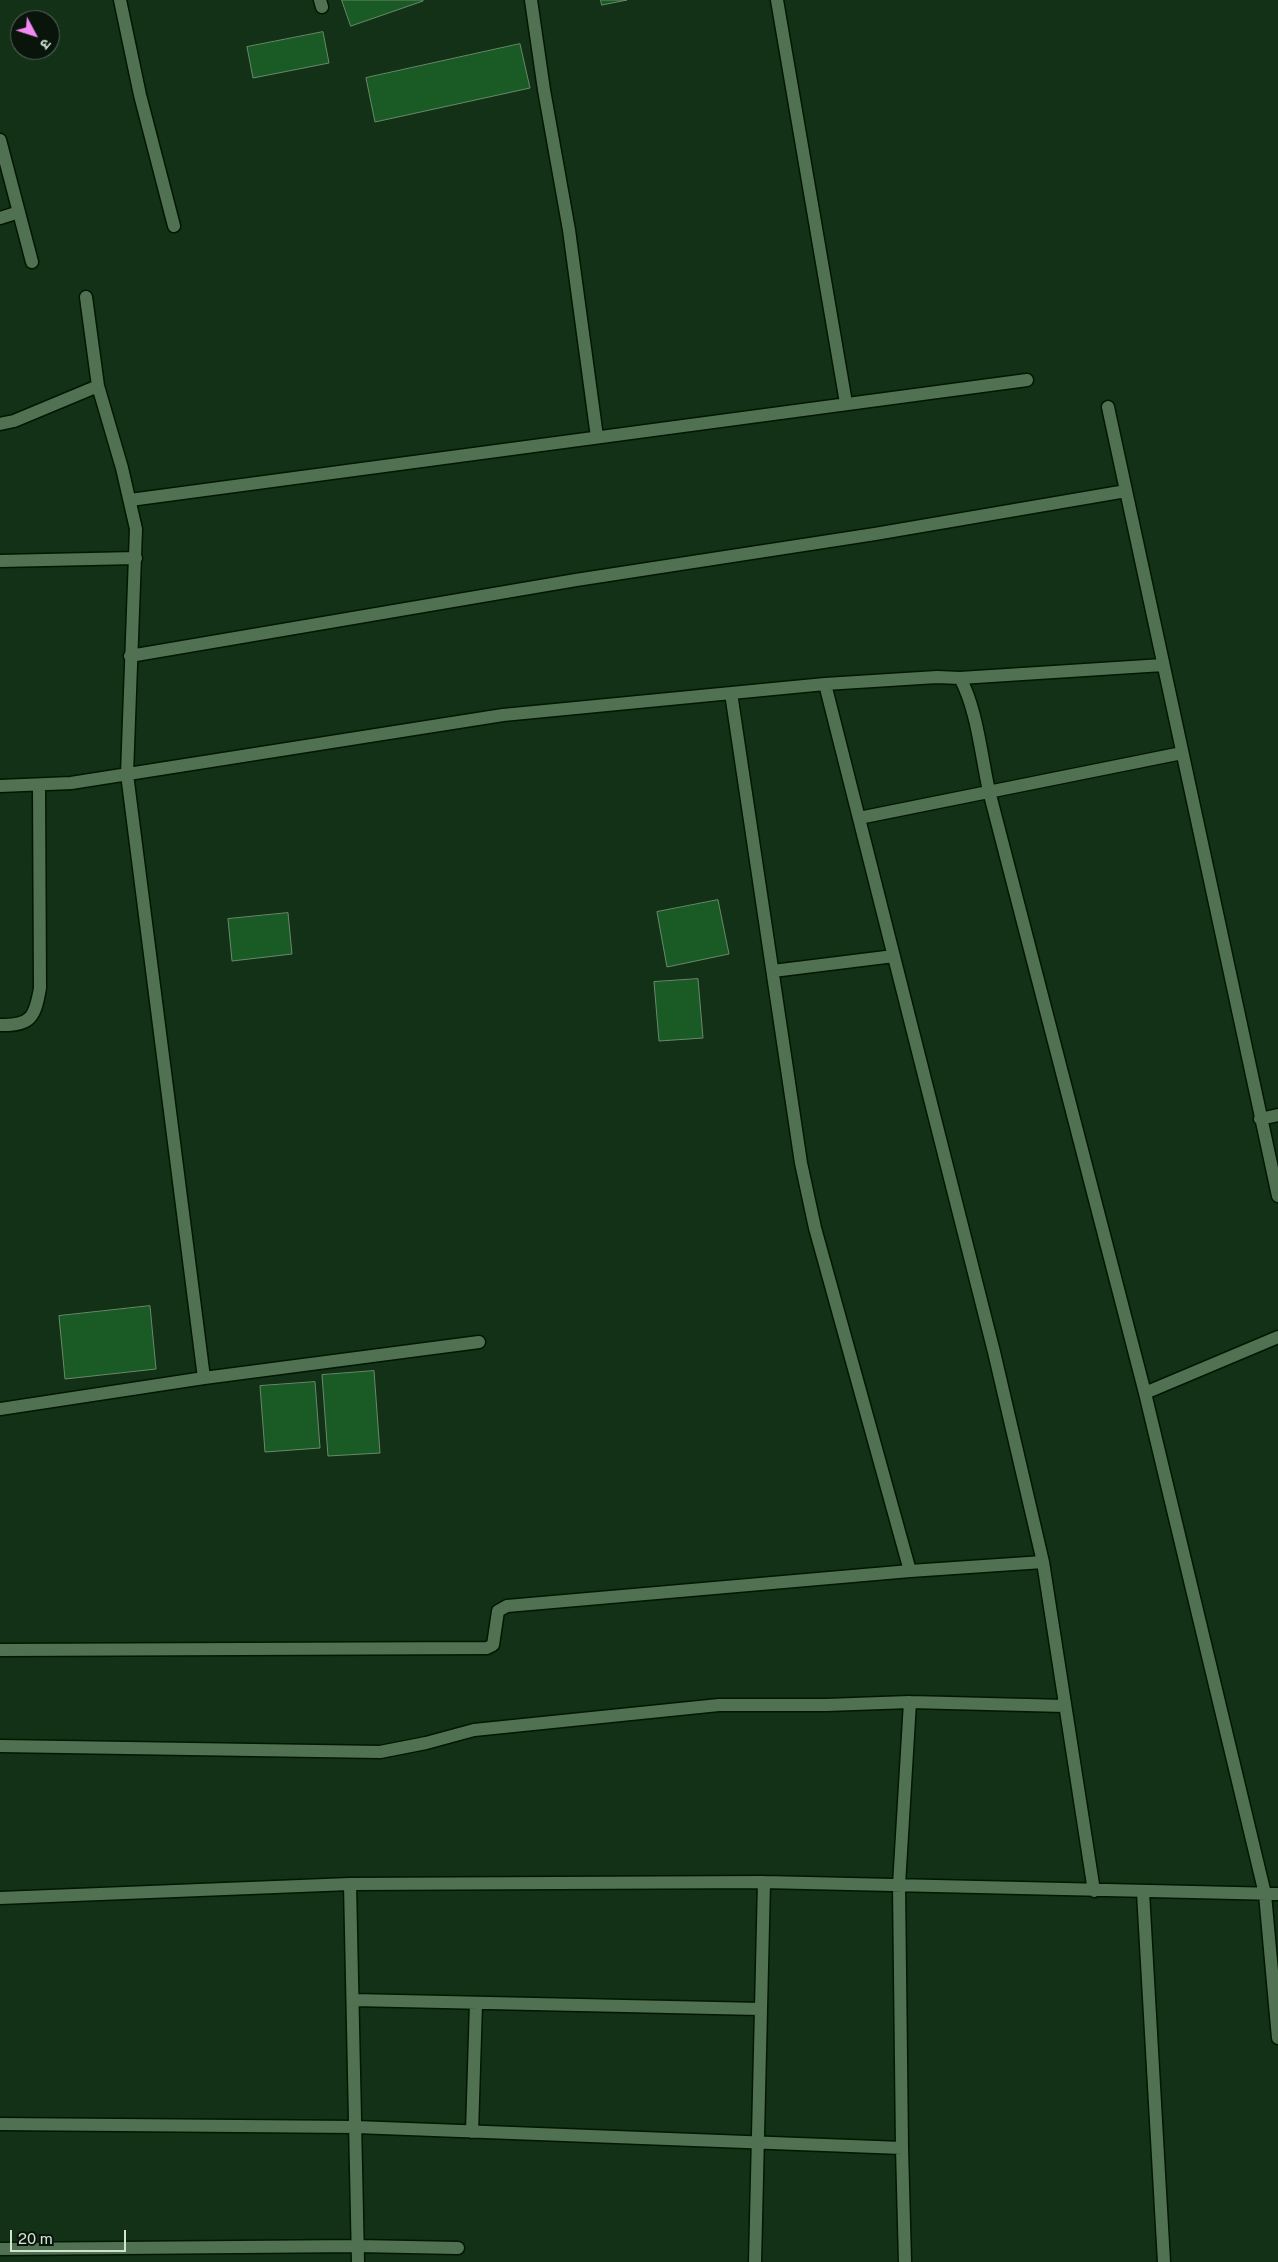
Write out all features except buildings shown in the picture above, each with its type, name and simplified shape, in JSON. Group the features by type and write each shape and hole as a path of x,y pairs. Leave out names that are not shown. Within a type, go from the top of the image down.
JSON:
{"street":[{"path":"120,0 140,95 174,226"},
{"path":"531,0 544,90 569,230 597,437"},
{"path":"777,0 846,402"},
{"path":"0,140 32,262"},
{"path":"0,218 19,212"},
{"path":"86,297 98,386 130,500 136,529 127,774 204,1378"},
{"path":"130,500 846,402 1027,380"},
{"path":"0,424 14,421 98,386"},
{"path":"1108,407 1278,1196"},
{"path":"130,656 576,580 875,534 1126,491"},
{"path":"0,561 136,558"},
{"path":"0,786 71,783 503,715 825,684 937,677 960,678 1163,665"},
{"path":"960,678 966,689 989,791 1272,1894 1278,2038"},
{"path":"825,684 994,1352 1043,1562 1094,1891"},
{"path":"731,693 802,1163 815,1228 910,1571"},
{"path":"859,818 1182,753"},
{"path":"0,1025 18,1026 31,1017 37,1006 40,988 39,784"},
{"path":"773,971 894,956"},
{"path":"1260,1118 1278,1115"},
{"path":"1145,1393 1278,1337"},
{"path":"0,1409 204,1378 479,1342"},
{"path":"0,1650 488,1648 493,1645 498,1611 507,1606 910,1571 1043,1562"},
{"path":"0,1746 380,1752 426,1743 474,1730 719,1705 826,1705 910,1702 1065,1706"},
{"path":"905,2262 899,1885 910,1702"},
{"path":"0,1898 350,1884 764,1882 1272,1894"},
{"path":"755,2262 764,1882"},
{"path":"350,1884 358,2262"},
{"path":"1143,1892 1164,2262"},
{"path":"353,2000 760,2009"},
{"path":"472,2132 476,2003"},
{"path":"0,2124 356,2127 902,2148"},
{"path":"0,2249 358,2246 458,2248"}]}
